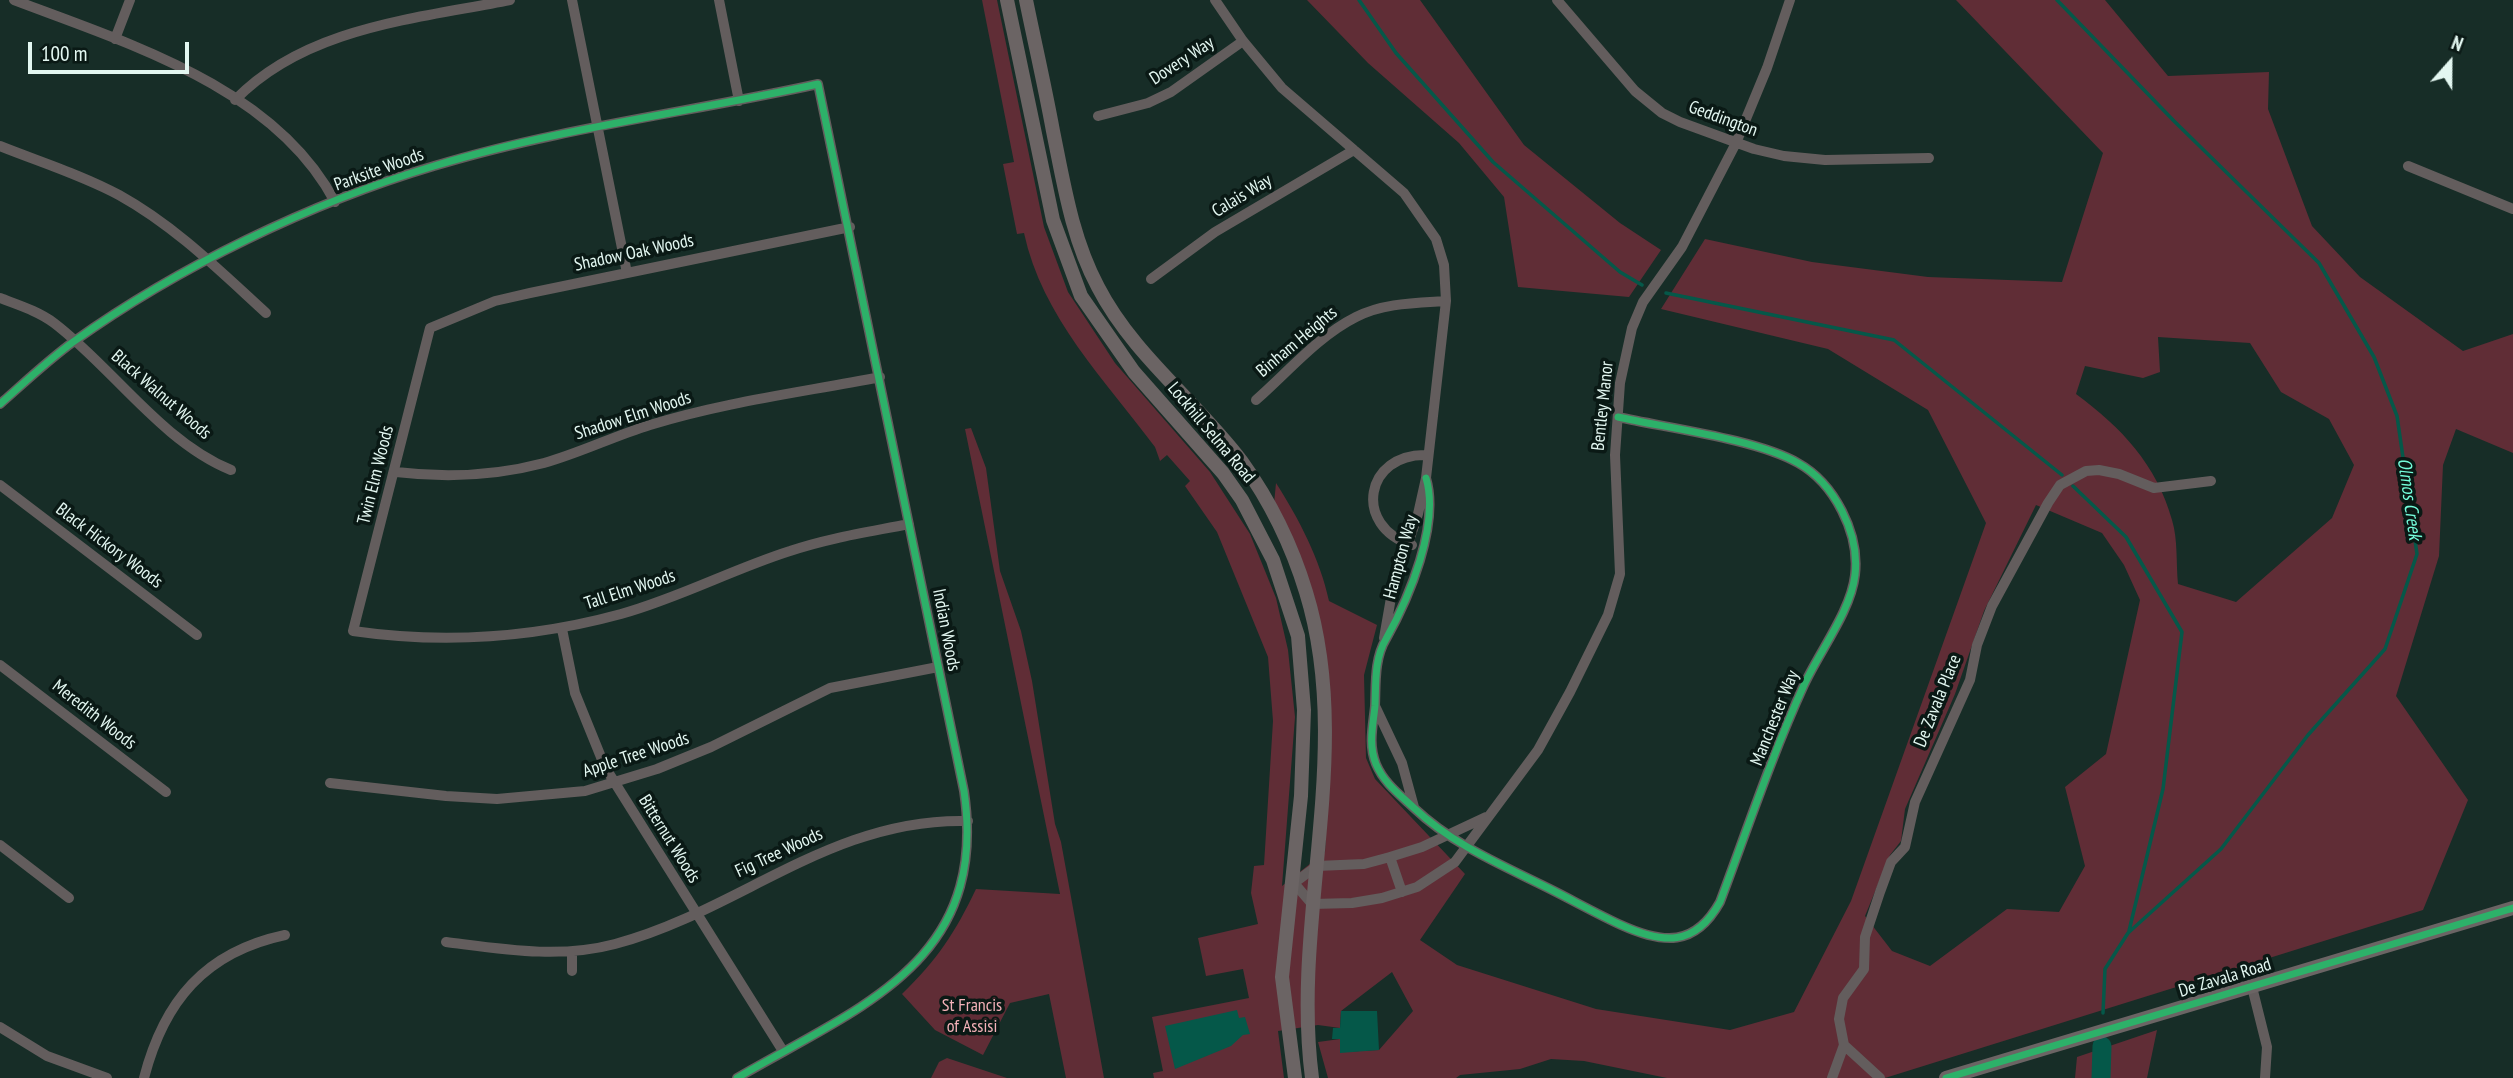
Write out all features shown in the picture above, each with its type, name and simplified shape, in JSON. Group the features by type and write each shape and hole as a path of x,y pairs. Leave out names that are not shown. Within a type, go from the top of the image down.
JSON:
{"main road":[{"name":"Lockhill Selma Road","path":"1007,0 1053,220 1081,296 1134,372 1223,473 1242,500 1263,538 1286,595 1298,636 1304,710 1294,883 1282,977 1295,1078"},
{"name":"Lockhill Selma Road","path":"1026,0 1072,222 1098,288 1149,360 1241,461 1280,526 1305,589 1315,623 1323,691 1323,804 1312,904 1308,1025 1312,1078"},
{"name":"De Zavala Road","path":"1946,1078 2513,908"}],"street":[{"path":"13,0 184,68 266,122 305,158 324,181 335,202"},
{"path":"115,39 130,0"},
{"path":"235,100 261,76 282,62 337,37 510,0"},
{"path":"572,0 627,273"},
{"path":"719,0 739,101"},
{"name":"Hampton Way","path":"1215,0 1243,41 1289,95 1394,182 1436,239 1444,265 1446,301 1426,478 1385,620 1371,730 1377,765 1392,789 1446,835 1468,847"},
{"name":"Geddington","path":"1557,0 1647,103 1680,122 1736,143 1784,156 1825,160 1928,158"},
{"name":"Bentley Manor","path":"1312,904 1352,903 1402,892 1436,876 1468,847 1486,817 1514,785 1538,750 1600,632 1616,595 1621,553 1614,488 1620,383 1637,315 1653,285 1682,247 1736,143 1767,68 1790,0"},
{"name":"Dovery Way","path":"1098,116 1149,103 1171,92 1243,41"},
{"name":"Parksite Woods","path":"0,404 74,342 152,291 207,260 335,202 442,164 598,128 818,84"},
{"name":"Indian Woods","path":"737,1078 886,991 930,947 959,892 968,852 964,791 850,227 818,84"},
{"path":"0,146 84,178 120,195 171,230 267,313"},
{"name":"Calais Way","path":"1151,279 1215,232 1354,150"},
{"path":"2408,166 2513,209"},
{"name":"Shadow Oak Woods","path":"430,328 495,301 850,227"},
{"name":"Black Walnut Woods","path":"0,298 53,322 180,439 211,462 231,470"},
{"name":"Binham Heights","path":"1256,400 1326,337 1356,317 1400,305 1446,301"},
{"name":"Twin Elm Woods","path":"353,631 396,472 430,328"},
{"path":"1134,372 1149,360"},
{"name":"Shadow Elm Woods","path":"396,472 434,476 507,471 544,463 649,425 880,377"},
{"name":"Manchester Way","path":"1468,847 1623,926 1672,940 1699,929 1711,917 1720,902 1800,695 1851,594 1856,573 1849,527 1827,487 1817,477 1797,462 1756,447 1618,417"},
{"name":"Hampton Way","path":"1421,547 1408,543 1383,528 1375,509 1374,491 1389,465 1413,455 1427,455"},
{"name":"De Zavala Place","path":"1832,1078 1844,1045 1839,1019 1843,998 1864,969 1865,937 1891,862 1905,847 1915,802 1970,680 1978,645 1992,606 2048,503 2060,485 2086,471 2099,470 2119,474 2154,488 2211,481"},
{"name":"Hampton Way","path":"1384,642 1409,597 1431,500 1426,478"},
{"name":"Black Hickory Woods","path":"0,485 197,635"},
{"name":"Tall Elm Woods","path":"353,631 437,639 501,637 562,629 623,614 792,550 909,524"},
{"name":"Bitternut Woods","path":"562,629 583,716 613,782 783,1051"},
{"name":"Meredith Woods","path":"0,665 166,792"},
{"name":"Apple Tree Woods","path":"330,783 497,799 573,792 613,782 711,747 830,688 938,667"},
{"path":"1374,706 1402,763 1413,807"},
{"name":"Bentley Manor","path":"1317,866 1364,864 1390,857 1486,817"},
{"name":"Fig Tree Woods","path":"446,943 516,951 572,953 648,934 826,848 859,836 928,821 968,821"},
{"path":"0,845 69,898"},
{"path":"1390,857 1402,892"},
{"path":"1312,904 1294,883 1317,866"},
{"path":"144,1078 162,1025 193,982 235,951 285,935"},
{"path":"572,953 572,971"},
{"path":"2252,986 2267,1047 2265,1078"},
{"path":"0,1027 47,1056 107,1078"},
{"path":"1844,1045 1880,1078"}],"green space":[{"path":"982,0 997,0 1044,227 1068,292 1115,363 1210,472 1250,534 1276,598 1288,650 1295,717 1282,886 1325,852 1329,771 1325,654 1274,504 1276,483 1308,540 1329,601 1377,625 1364,675 1366,758 1375,779 1465,874 1420,940 1457,965 1596,1009 1730,1030 1794,1012 1851,901 1986,523 1928,410 1828,349 1661,309 1705,239 1812,262 1928,277 2062,282 2103,153 1956,0 2105,0 2168,76 2269,72 2268,109 2312,226 2360,277 2463,351 2513,334 2513,453 2456,429 2443,465 2439,556 2396,696 2468,800 2423,910 1885,1078 1667,1078 1584,1061 1551,1059 1520,1069 1460,1075 1456,1078 1328,1078 1318,1042 1340,1039 1340,1052 1379,1050 1413,1011 1392,972 1341,1011 1340,1028 1318,1025 1278,1031 1284,1078 1154,1078 1153,1073 1163,1071 1152,1017 1249,998 1243,969 1206,976 1198,938 1258,924 1251,893 1254,866 1264,865 1273,721 1268,657 1217,532 1185,486 1190,481 1167,455 1160,461 1155,447 1096,372 1060,320 1045,292 1024,233 1017,234 1003,164 1014,162","holes":["2158,337 2250,343 2281,392 2329,419 2354,465 2332,518 2236,602 2178,584 2174,527 2157,482 2122,434 2076,394 2085,366 2143,378 2160,372","2036,505 2102,533 2124,565 2140,600 2106,754 2065,787 2085,866 2059,912 2007,909 1930,966 1892,951 1865,916 1890,855 1901,841 1905,809 1955,694 1984,611"]},
{"path":"1307,0 1420,0 1524,145 1620,223 1661,250 1629,297 1518,287 1504,197 1459,143 1368,63"},
{"name":"St Francis of Assisi","path":"971,428 986,468 1000,571 1021,631 1032,681 1055,824 1061,842 1104,1078 1066,1078 1049,994 1010,1003 983,1055 935,1030 902,994 944,945 976,889 1060,894 965,429"},
{"path":"2157,1030 2147,1078 2075,1078 2077,1057"},
{"path":"947,1058 1007,1078 931,1078 939,1062"}],"shaded area":[{"path":"1237,1010 1239,1018 1245,1017 1250,1034 1243,1035 1231,1046 1175,1069 1165,1026"},
{"path":"1341,1011 1377,1011 1379,1050 1340,1053 1340,1039 1332,1039 1333,1028 1340,1028"}],"waterway":[{"path":"1359,0 1396,53 1493,162 1620,272 1642,285"},
{"name":"Olmos Creek","path":"2057,0 2174,121 2319,263 2374,357 2397,416 2417,554 2385,649 2308,735 2221,849 2128,933 2105,969 2103,1013"},
{"path":"1666,293 1894,340 2062,475"},
{"path":"2073,486 2126,537 2182,632 2163,789 2129,931"},
{"name":"Olmos Creek","path":"2101,1078 2102,1046"}],"cycle path":[{"path":"0,404 73,342 156,288 246,240 340,199 434,166 529,141 818,84 964,791 966,850 956,898 936,938 906,972 869,1001 828,1027 737,1078"},
{"path":"1426,478 1429,497 1426,539 1404,603 1382,647 1378,663 1372,742 1379,771 1392,788 1429,821 1479,853 1636,931 1664,938 1689,934 1710,917 1720,902 1792,711 1847,603 1855,575 1853,543 1849,526 1833,496 1823,483 1798,463 1736,441 1618,417"},
{"path":"1946,1078 2513,908"}]}
